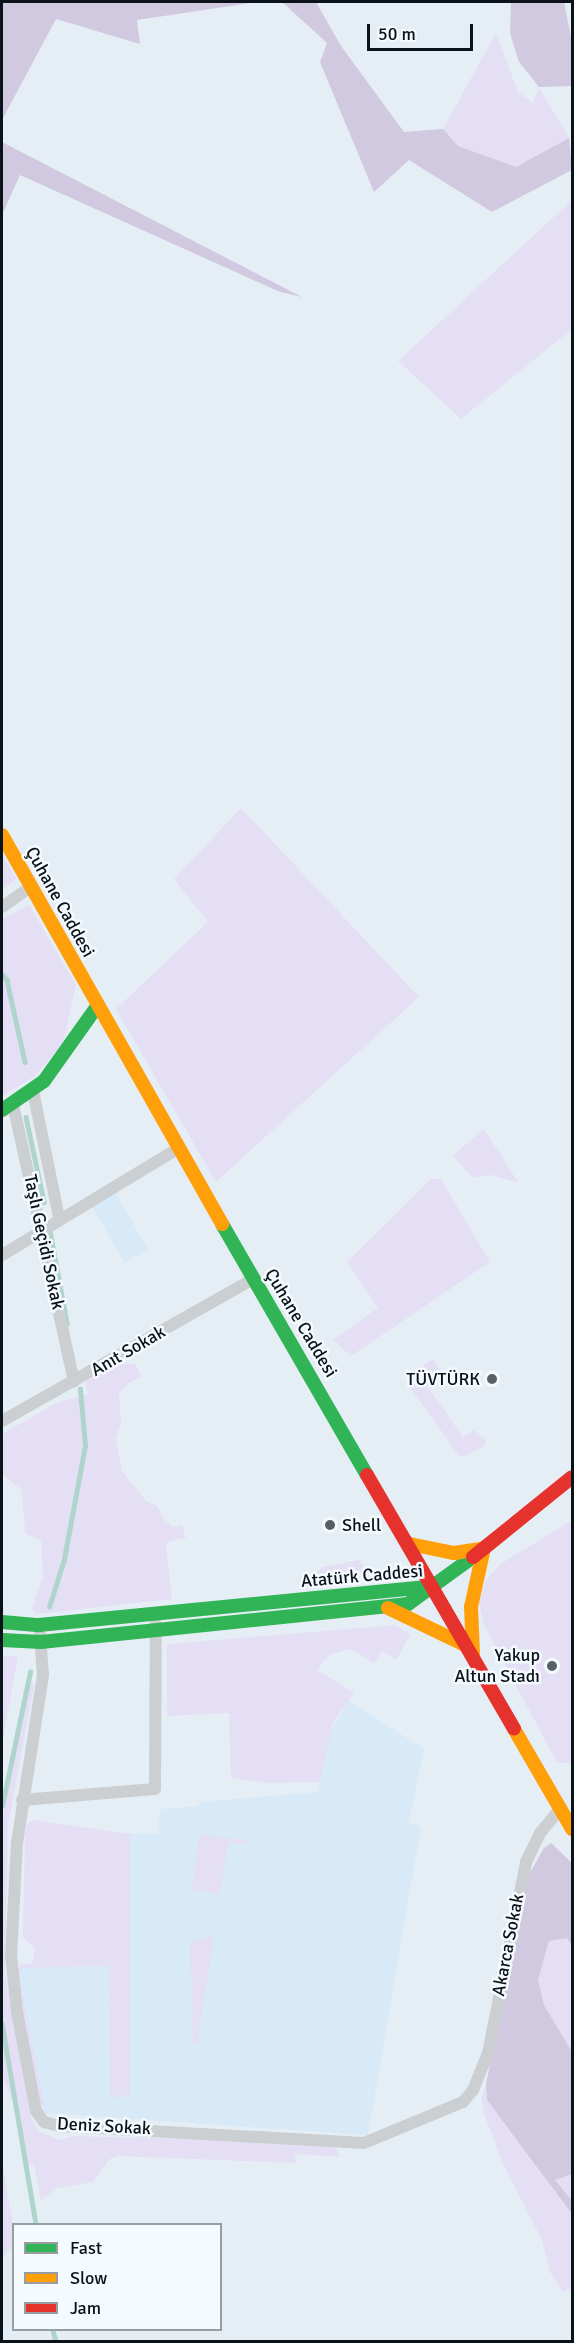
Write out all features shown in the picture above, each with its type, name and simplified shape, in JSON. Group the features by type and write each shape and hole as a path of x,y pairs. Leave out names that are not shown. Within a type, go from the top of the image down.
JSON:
{"main road":[{"name":"Çuhane Caddesi","path":"2,834 254,1279 573,1828"},
{"path":"7,1107 33,1091 50,1074 98,1005"},
{"path":"434,1587 573,1476"},
{"path":"410,1544 454,1553 484,1548"},
{"path":"388,1608 471,1650 471,1606 484,1548"},
{"name":"Atatürk Caddesi","path":"2,1640 41,1642 388,1608 408,1604 434,1587"},
{"name":"Atatürk Caddesi","path":"2,1622 39,1625 434,1587"}],"street":[{"path":"2,907 31,887"},
{"path":"33,1091 59,1218"},
{"name":"Taşlı Geçidi Sokak","path":"7,1107 41,1229 74,1381"},
{"path":"2,1255 59,1218 179,1148"},
{"name":"Anıt Sokak","path":"2,1421 254,1279"},
{"path":"22,1800 155,1790 156,1614"},
{"name":"Deniz Sokak","path":"39,1625 43,1675 22,1800 13,1883 12,1984 36,2110 44,2122 60,2126 364,2143 463,2102 473,2090"},
{"name":"Akarca Sokak","path":"473,2090 488,2053 526,1862 540,1833 561,1808"}],"shaded area":[{"path":"2,2 258,2 137,20 140,44 56,19 2,120"},
{"path":"282,2 316,2 341,46 404,132 443,129 458,146 516,167 569,138 572,170 492,212 409,160 374,192 320,62 327,43"},
{"path":"511,2 564,2 572,42 572,86 539,87 519,62 510,33"},
{"path":"496,33 518,92 533,103 539,87 569,138 516,167 458,146 443,129"},
{"path":"2,142 302,297 280,292 20,175 2,215"},
{"path":"572,200 572,329 461,419 398,361"},
{"path":"241,808 419,997 216,1182 116,1009 208,922 174,879"},
{"path":"2,854 17,879 2,890"},
{"path":"29,905 76,985 63,1043 34,1077 2,1096 2,919"},
{"path":"484,1129 518,1182 490,1175 472,1178 453,1155"},
{"path":"431,1179 441,1179 490,1262 351,1356 333,1340 378,1308 347,1262"},
{"path":"115,1192 148,1249 125,1263 92,1206"},
{"path":"433,1359 443,1374 427,1386 463,1437 474,1430 486,1440 484,1446 468,1455 460,1457 409,1386 409,1375"},
{"path":"121,1364 136,1364 141,1377 128,1383 119,1394 121,1422 116,1439 122,1471 147,1502 157,1506 164,1519 173,1527 182,1525 186,1538 170,1541 166,1547 172,1599 36,1614 32,1608 43,1577 41,1541 25,1533 22,1490 2,1474 2,1434 56,1403 88,1394 85,1378"},
{"path":"572,1520 572,1763 557,1763 484,1625 479,1604 485,1582 499,1565"},
{"path":"359,1560 368,1573 315,1585 313,1576 322,1567"},
{"path":"396,1625 410,1635 396,1660 382,1651 374,1663 350,1649 330,1654 317,1670 354,1693 333,1723 320,1782 270,1783 231,1778 229,1713 167,1716 167,1644"},
{"path":"2,1655 18,1657 2,1744"},
{"path":"30,1678 34,1686 8,1825 5,1970 32,2120 38,2131 60,2140 74,2136 174,2139 196,2135 331,2147 337,2149 340,2157 295,2154 296,2163 117,2156 110,2159 93,2182 57,2188 41,2200 34,2164 26,2166 13,2103 2,2075 2,1822"},
{"path":"349,1700 424,1749 409,1822 421,1827 368,2135 44,2113 18,1967 109,1966 120,1833 158,1834 160,1809 199,1806 199,1802 318,1792 329,1734"},
{"path":"33,1820 130,1834 130,2095 114,2098 110,2095 109,1966 22,1968 20,1979 46,2113 40,2102 16,1980 20,1964 32,1964 35,1948 23,1938 25,1834 27,1824"},
{"path":"199,1834 247,1841 246,1845 228,1842 220,1894 192,1890"},
{"path":"551,1843 572,1863 572,1946 567,1938 549,1941 538,1980 544,2005 572,2052 572,2174 555,2180 572,2201 572,2214 487,2100 486,2084 525,1881 544,1848"},
{"path":"214,1936 197,2045 193,2044 190,1941"},
{"path":"567,1938 572,1946 572,2052 543,2005 538,1980 549,1941"},
{"path":"486,2084 487,2100 572,2214 572,2288 563,2292 550,2272 542,2240 505,2168 484,2114 481,2098"},
{"path":"2,2161 13,2223 12,2248 2,2257"},
{"path":"572,2174 572,2201 554,2179"}],"waterway":[{"path":"2,974 7,980 25,1062"},
{"path":"26,1117 44,1202"},
{"path":"50,1231 67,1323"},
{"path":"49,1607 64,1559 85,1446 80,1389"},
{"path":"2,1806 30,1672"},
{"path":"2,2023 36,2223"},
{"path":"53,2331 56,2342"}],"traffic: fast":[{"path":"2,1110 44,1081 98,1005"},
{"path":"222,1224 367,1475"},
{"path":"2,1640 41,1642 408,1604 473,1557"},
{"path":"2,1622 39,1625 429,1587"}],"traffic: slow":[{"path":"2,835 222,1224"},
{"path":"410,1544 454,1553 484,1548 471,1607 473,1654"},
{"path":"388,1608 469,1647"},
{"path":"514,1729 572,1829"}],"traffic: jam":[{"path":"367,1475 514,1729"},
{"path":"473,1557 572,1477"}],"place":[{"name":"TÜVTÜRK","path":"492,1379"},
{"name":"Shell","path":"330,1525"},
{"name":"Yakup Altun Stadı","path":"552,1666"}]}
